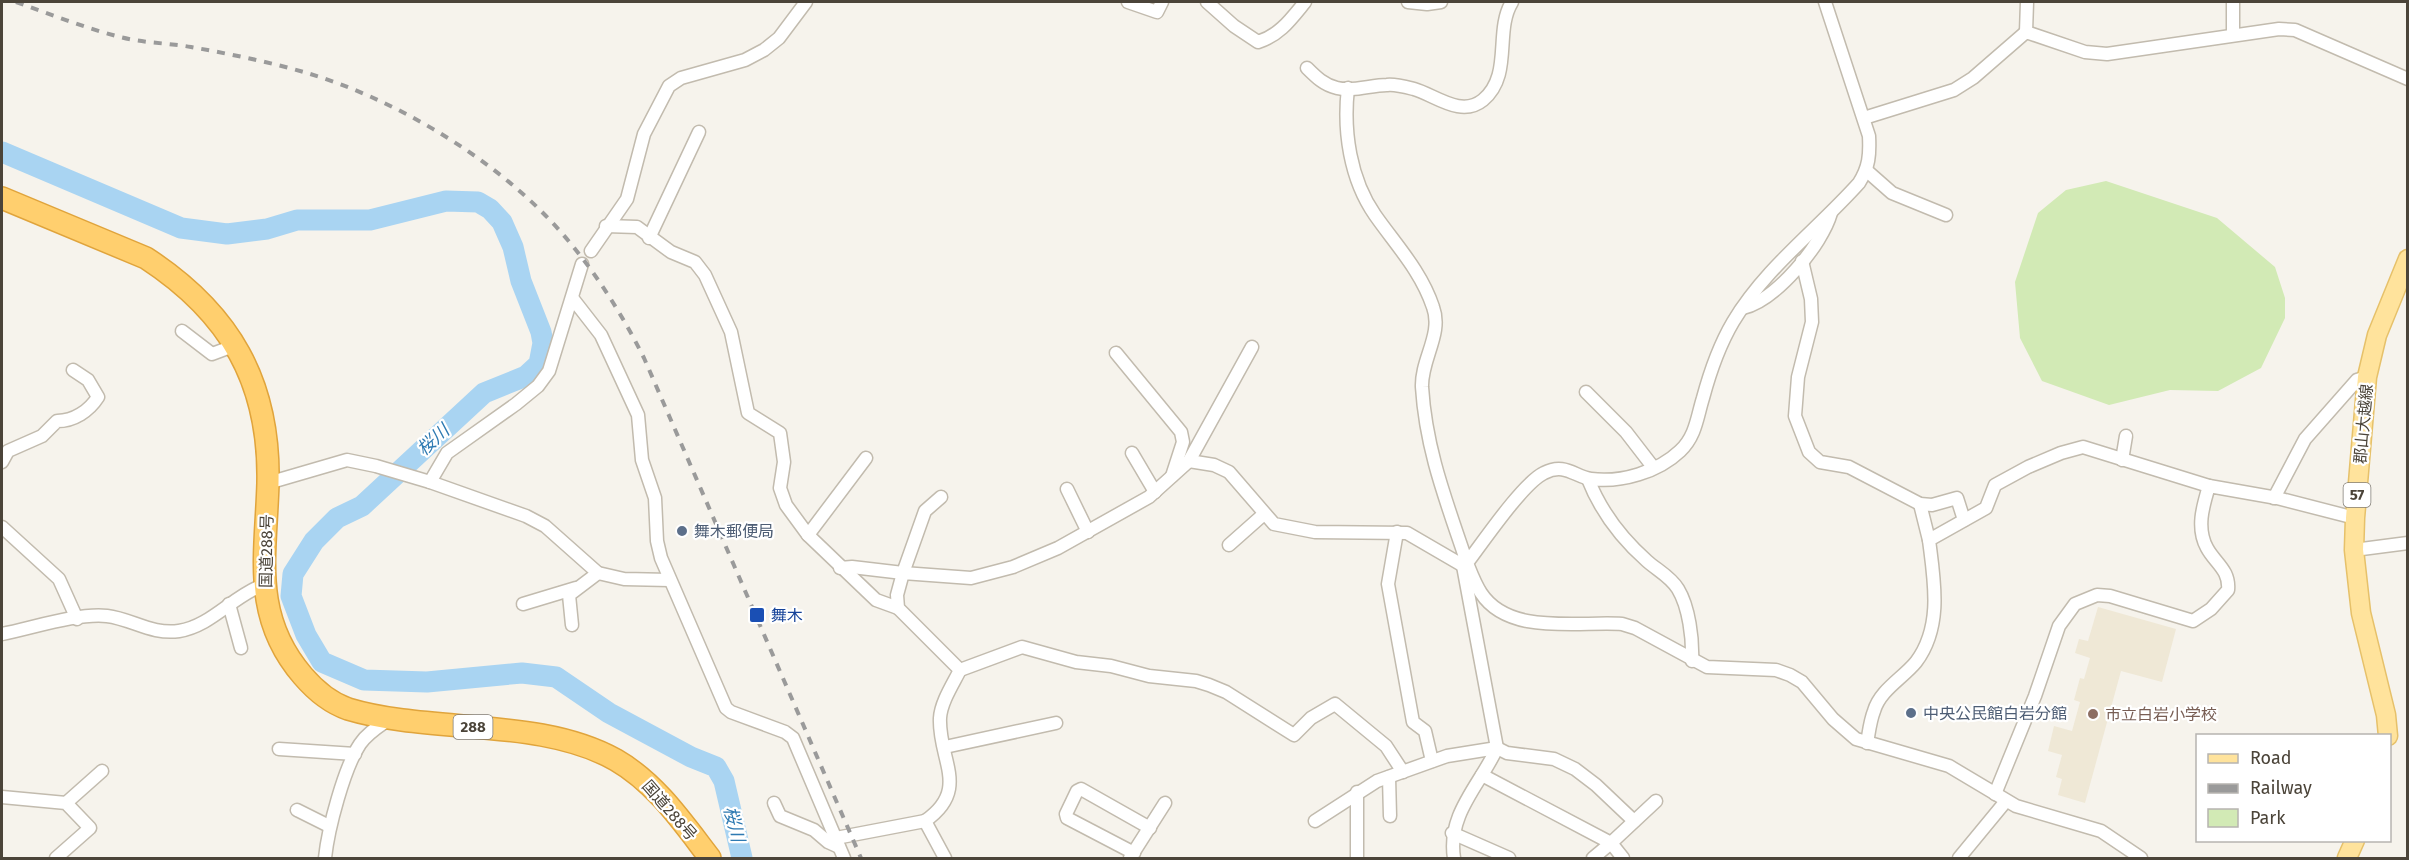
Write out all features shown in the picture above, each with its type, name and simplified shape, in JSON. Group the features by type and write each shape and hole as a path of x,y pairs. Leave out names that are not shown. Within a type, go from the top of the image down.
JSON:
{"highway":[{"name":"国道288号","path":"2,198 146,258 166,271 203,304 236,345 250,372 264,415 268,483 263,585 274,632 290,660 304,677 336,703 348,709 551,739 599,752 645,780 710,858"}],"main road":[{"name":"郡山大越線","path":"2388,734 2386,715 2361,613 2354,550 2355,518 2367,377 2377,335 2408,259"},
{"path":"2347,858 2354,842"}],"street":[{"path":"591,251 606,226 627,199 644,134 669,86 681,78 745,60 764,50 778,38 806,2"},
{"path":"1128,2 1157,12 1162,2"},
{"path":"1206,2 1258,42 1270,39 1286,27 1305,2"},
{"path":"1408,2 1427,4 1441,2"},
{"path":"1306,68 1319,81 1335,88 1389,84 1415,90 1452,105 1465,107 1480,101 1499,74 1504,46 1505,14 1512,2"},
{"path":"1588,479 1623,479 1653,468 1673,457 1689,441 1697,424 1703,397 1723,342 1743,308 1789,251 1831,212 1859,183 1867,171 1870,155 1864,118 1825,2"},
{"path":"1864,118 1954,90 1973,78 2026,32 2027,2"},
{"path":"2233,2 2233,35"},
{"path":"2026,32 2061,41 2085,52 2107,54 2278,28 2295,30 2408,80"},
{"path":"1348,88 1346,134 1352,163 1374,213 1414,265 1437,318 1422,383 1426,425 1434,466 1465,564 1497,748 1472,789 1452,833 1454,858"},
{"path":"650,238 699,132"},
{"path":"1867,171 1892,193 1946,214"},
{"path":"1743,308 1765,298 1802,261 1826,228 1831,212"},
{"path":"606,226 632,225 670,252 695,262 705,275 731,332 748,413 780,433 784,462 780,488 786,505 808,535 840,568 876,600 898,608 960,670"},
{"path":"1802,261 1811,299 1812,322 1798,377 1795,416 1809,452 1820,462 1849,467 1920,504 1932,506 1957,498 1964,519"},
{"path":"429,481 447,453 538,386 549,370 573,299 582,264"},
{"path":"573,299 601,335 638,415 642,460 655,498 657,541 670,580 726,708 731,712 785,732 793,738 836,845"},
{"path":"182,331 212,354 236,345"},
{"path":"840,568 852,567 952,578 981,577 1035,560 1122,514 1155,492 1189,461 1252,347"},
{"path":"1116,352 1181,432 1183,442 1172,476"},
{"path":"2,462 13,448 42,436 57,421 67,421 93,405 98,397 94,387 74,370"},
{"path":"2274,498 2305,439 2357,380 2367,377"},
{"path":"1586,392 1626,432 1653,468"},
{"path":"2122,460 2126,436"},
{"path":"1929,540 1986,508 1995,485 2061,453 2083,447 2210,486 2274,498 2355,518"},
{"path":"1132,453 1155,492"},
{"path":"808,535 866,458"},
{"path":"268,483 347,460 376,466 429,481 526,516 545,526 598,573 624,579 670,580"},
{"path":"1189,461 1214,465 1229,472 1274,524 1302,530 1397,532 1415,535 1440,554 1465,564 1482,595 1504,613 1538,622 1622,624 1635,627 1692,661 1707,667 1776,670 1790,675 1802,682 1848,733 1867,743 1949,766 2016,806 2101,831 2141,858"},
{"path":"1465,564 1531,483 1545,472 1563,469 1578,472 1588,479 1604,514 1638,553 1671,580 1679,590 1693,647 1692,661"},
{"path":"1995,794 2035,696 2054,637 2075,603 2097,595 2110,596 2193,621 2211,609 2228,590 2227,574 2207,548 2202,536 2202,507 2210,486"},
{"path":"1067,489 1088,532"},
{"path":"898,608 897,595 903,573 925,510 941,497"},
{"path":"1867,743 1878,702 1916,662 1931,627 1935,587 1929,540 1920,504"},
{"path":"1229,544 1264,514"},
{"path":"2,527 59,579 77,618"},
{"path":"1397,532 1389,573 1390,595 1413,722 1425,731 1432,761"},
{"path":"2354,550 2408,543"},
{"path":"523,604 576,587 598,573"},
{"path":"2,633 77,618 107,616 158,632 179,631 196,627 229,604 263,585"},
{"path":"572,625 568,601 569,595 576,587"},
{"path":"229,604 241,648"},
{"path":"810,842 836,845 925,821 945,803 950,779 940,715 960,670 1022,647 1076,662 1209,685 1227,692 1290,735 1294,735 1311,718 1335,704 1386,746 1403,772"},
{"path":"325,858 329,826 355,754 367,735 393,717"},
{"path":"945,747 1056,723"},
{"path":"1315,821 1357,792 1389,777 1432,761 1497,748 1507,753 1554,759 1575,769 1596,785 1634,822"},
{"path":"279,749 355,754"},
{"path":"66,803 102,771"},
{"path":"1482,775 1611,843 1623,858"},
{"path":"1389,777 1390,816"},
{"path":"1150,828 1081,789 1077,790 1066,814 1068,818 1132,856 1150,828 1165,803"},
{"path":"1357,792 1357,858"},
{"path":"2,797 66,803 90,828 56,858"},
{"path":"1593,858 1656,801"},
{"path":"1959,858 2006,801"},
{"path":"774,803 780,816 814,830 836,845"},
{"path":"297,810 329,826"},
{"path":"925,821 945,858"},
{"path":"1452,833 1509,858"}],"shaded area":[{"name":"市立白岩小学校","path":"2098,607 2176,629 2162,682 2121,671 2085,803 2058,795 2062,779 2056,777 2062,755 2048,751 2054,726 2072,731 2080,702 2074,700 2080,678 2084,679 2090,658 2075,653 2079,639 2088,641"}],"green space":[{"path":"2106,181 2217,218 2275,267 2285,298 2285,318 2261,368 2218,391 2170,390 2109,405 2042,381 2020,338 2015,282 2038,213 2066,190"}],"waterway":[{"name":"桜川","path":"2,152 181,228 227,234 267,229 297,220 370,220 446,201 478,202 490,209 502,222 513,247 521,281 541,332 543,343 539,364 526,376 484,393 362,506 337,518 314,541 293,574 291,596 306,635 322,662 364,680 427,682 522,673 556,677 609,713 691,757 716,767 724,781 742,858"}],"railway":[{"path":"16,2 120,37 191,47 250,59 338,83 402,112 464,148 519,190 543,213 599,281 644,358 861,858"}],"place":[{"name":"舞木郵便局","path":"682,531"},
{"name":"舞木","path":"757,615"},
{"name":"中央公民館白岩分館","path":"1911,713"},
{"name":"市立白岩小学校","path":"2093,714"}]}
